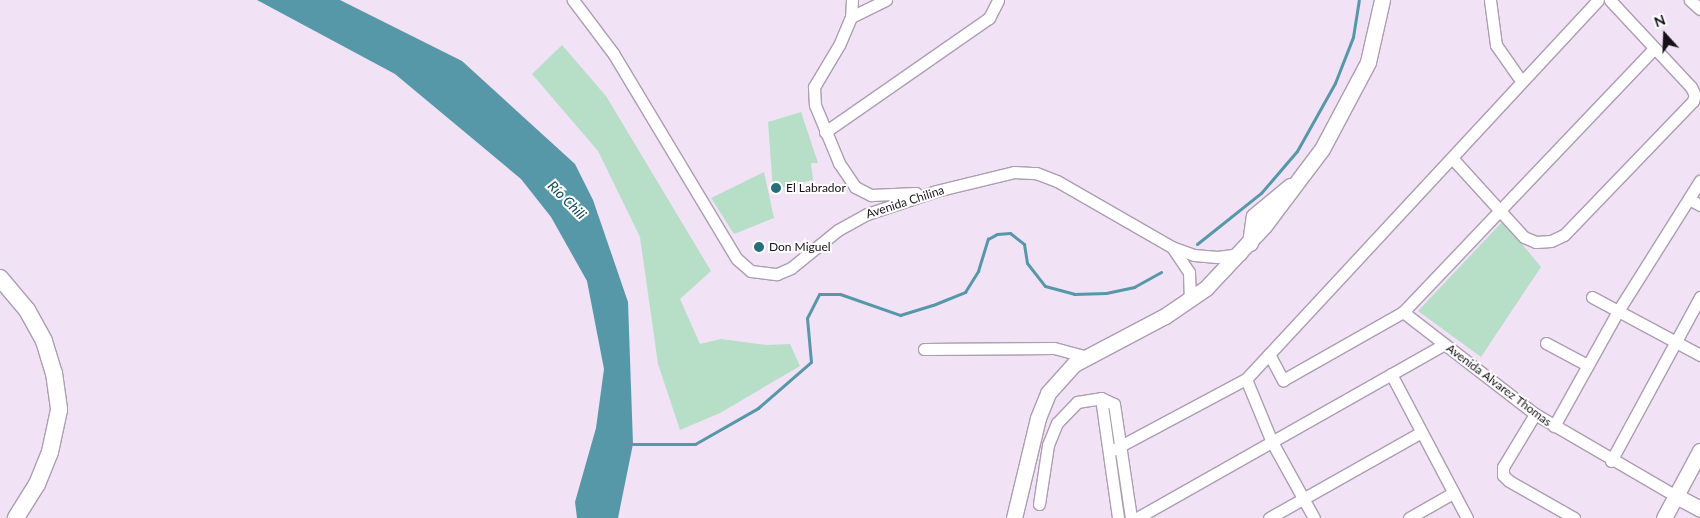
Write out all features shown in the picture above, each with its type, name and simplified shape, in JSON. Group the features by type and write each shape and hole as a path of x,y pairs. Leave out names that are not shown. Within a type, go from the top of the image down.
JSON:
{"main road":[{"path":"0,278 27,310 44,341 54,373 59,410 50,452 37,484 16,518"}],"street":[{"name":"Avenida Chilina","path":"573,0 613,53 737,259 751,271 763,275 784,271 813,252 838,230 867,214 936,191 1014,172 1036,173 1073,190 1172,247 1202,256 1245,248"},
{"path":"852,0 851,17 814,87 815,105 825,132 855,187 871,195 936,191"},
{"path":"851,17 886,0"},
{"path":"825,132 989,18 998,0"},
{"path":"1014,518 1038,418 1048,393 1074,364 1190,301 1245,248 1302,178 1368,62 1382,0"},
{"path":"1490,0 1496,46 1522,82"},
{"path":"1109,452 1246,379 1598,0"},
{"path":"1452,158 1499,211 1530,240 1551,241 1564,236 1680,115 1695,95 1692,87 1610,0"},
{"path":"1690,0 1700,9"},
{"path":"1269,354 1283,380 1403,312 1654,48"},
{"path":"1554,426 1618,311 1700,181"},
{"path":"1689,199 1700,205"},
{"name":"Avenida Chilina","path":"1172,247 1189,272 1190,301"},
{"path":"1592,297 1700,355"},
{"path":"1611,461 1700,297"},
{"name":"Avenida Alvarez Thomas","path":"1403,312 1534,414 1611,461 1676,496"},
{"path":"1546,343 1587,365"},
{"path":"1137,518 1444,344"},
{"path":"924,349 1054,348 1087,357"},
{"path":"1391,374 1420,433 1467,518"},
{"path":"1246,379 1272,442 1314,518"},
{"path":"1102,398 1118,518"},
{"path":"1039,504 1048,445 1057,423 1078,402 1102,398 1114,404 1131,518"},
{"path":"1534,414 1503,466 1503,474 1509,481 1574,518"},
{"path":"1269,518 1420,433"},
{"path":"1664,518 1700,451"},
{"path":"1409,518 1453,493"},
{"path":"1676,496 1700,508 1694,518"}],"green space":[{"path":"562,45 606,96 711,271 680,299 700,344 721,339 766,345 790,344 800,366 720,413 680,430 658,364 640,237 598,151 532,74"},
{"path":"801,112 818,163 811,163 813,180 773,190 768,122"},
{"path":"764,172 774,218 734,234 711,198"},
{"path":"1503,221 1541,267 1481,357 1418,311"}],"water":[{"name":"Río Chili","path":"257,0 340,0 462,61 575,164 593,200 628,302 633,444 618,518 577,518 575,502 596,428 604,369 587,281 551,217 521,179 395,74"}],"waterway":[{"path":"1197,244 1261,193 1297,151 1335,83 1353,37 1359,0"},
{"path":"633,444 695,444 758,408 811,362 807,318 819,294 840,294 900,315 933,305 965,292 978,271 988,239 997,234 1010,233 1024,244 1027,263 1045,286 1074,294 1106,293 1134,287 1161,272"}],"place":[{"name":"El Labrador","path":"776,188"},
{"name":"Don Miguel","path":"759,247"}]}
